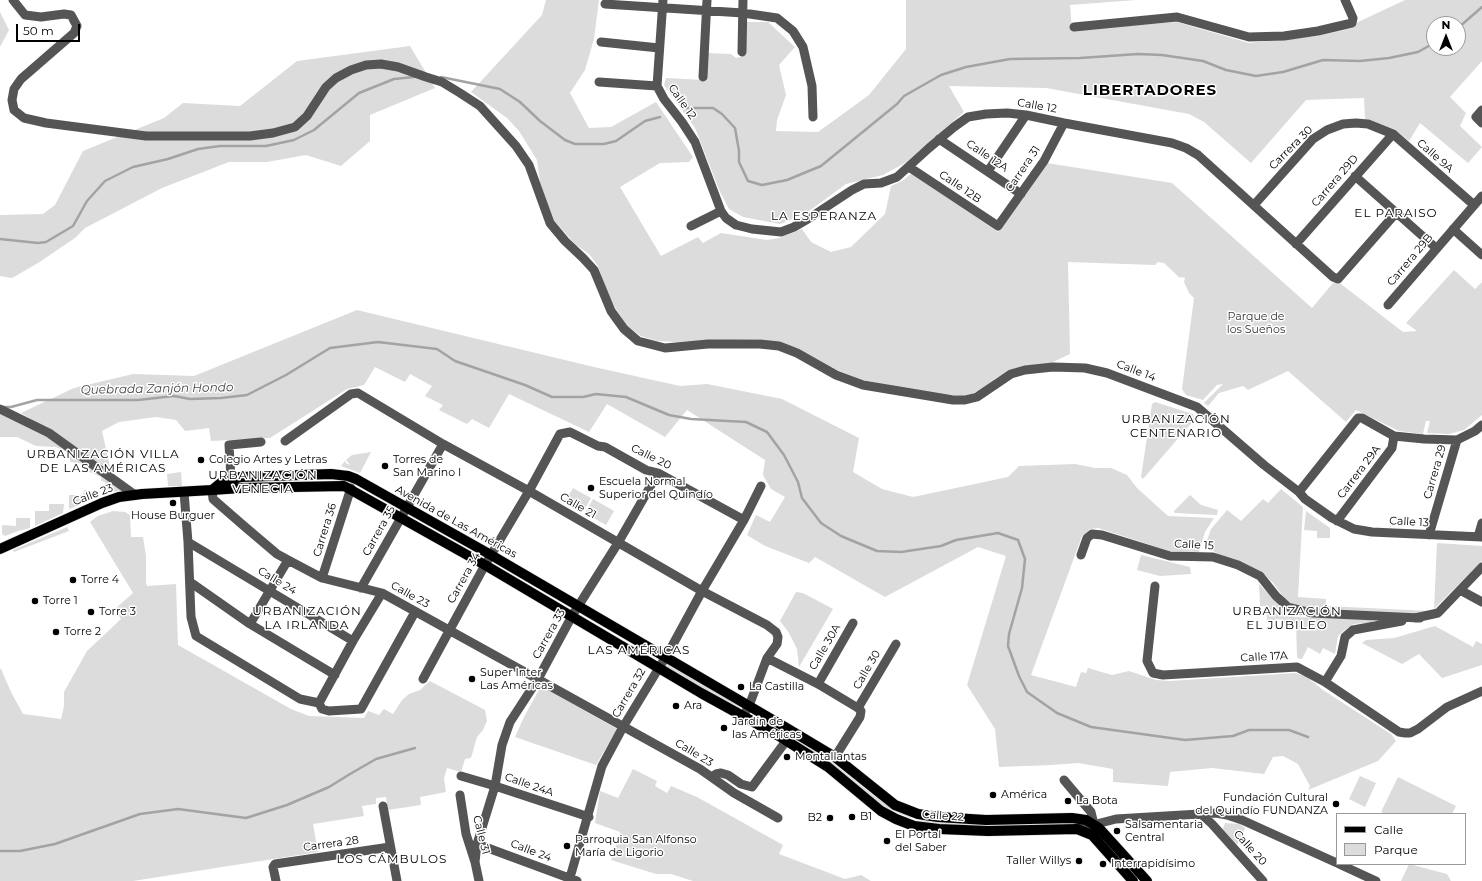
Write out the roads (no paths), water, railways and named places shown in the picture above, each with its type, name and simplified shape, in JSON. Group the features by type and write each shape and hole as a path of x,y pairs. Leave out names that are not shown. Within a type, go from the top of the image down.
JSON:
{"main road":[{"name":"Avenida de Las Américas","path":"212,490 223,481 241,477 331,474 348,476 356,479 491,555 835,757 895,805 918,814 938,817 986,820 1072,818 1086,820 1104,832 1147,881"},
{"path":"331,474 332,485"},
{"name":"Avenida de Las Américas","path":"212,490 332,485 351,488 572,616 658,668 782,738"},
{"name":"Calle 23","path":"0,549 102,503 119,497 212,490"},
{"name":"Calle 22","path":"782,738 828,767 881,811 914,826 939,829 988,831 1077,829"},
{"path":"914,826 918,814"},
{"path":"1077,829 1092,836 1133,881"}],"street":[{"name":"Calle 14","path":"13,0 25,15 41,17 64,14 71,15 76,22 74,34 22,79 14,89 12,100 14,110 24,118 46,123 146,136 250,136 273,133 295,127 307,116 326,87 336,78 351,70 366,65 381,64 398,67 442,82 480,106 516,146 529,165 550,223 565,241 594,270 611,311 624,329 638,341 665,348 708,344 760,344 779,346 797,353 836,375 863,385 953,400 965,400 982,394 1011,374 1025,370 1052,366 1085,368 1107,373 1197,407 1264,466 1299,492 1309,502 1337,521"},
{"path":"703,77 707,0"},
{"path":"742,52 743,0"},
{"path":"1074,27 1177,17 1249,37 1284,36 1318,31 1352,23 1353,18 1345,0"},
{"path":"605,4 663,4 707,11 743,13 777,18 793,30 803,47 812,86 813,117"},
{"name":"Calle 12","path":"663,4 657,86 664,99 695,142 721,212 726,218 736,225 752,229 781,232 794,227 864,184 881,183 898,177 939,139 968,117 1007,113 1026,114 1064,124 1172,143 1186,148 1198,155 1333,277 1338,279 1396,213"},
{"path":"601,42 659,48"},
{"path":"599,82 657,86"},
{"path":"1479,120 1482,110"},
{"path":"988,171 1026,114"},
{"name":"Carrera 30","path":"1254,205 1313,139 1327,130 1343,124 1356,123 1379,127"},
{"name":"Carrera 31","path":"998,226 1044,161 1064,124"},
{"name":"Calle 9A","path":"1379,127 1393,134 1474,205"},
{"name":"Carrera 29D","path":"1296,244 1393,134"},
{"name":"Calle 12A","path":"939,139 1021,194"},
{"name":"Calle 12B","path":"909,167 998,226"},
{"path":"1355,176 1436,248"},
{"name":"Carrera 29B","path":"1388,305 1482,196"},
{"path":"691,226 721,212"},
{"path":"1453,229 1482,255"},
{"name":"Calle 21","path":"284,441 351,394 358,393 443,444 529,491 776,632 778,637 777,644 767,658"},
{"path":"3,410 49,433 135,495"},
{"path":"1299,492 1358,418 1362,418 1394,436 1424,439 1457,440 1475,431 1482,424"},
{"name":"Calle 20","path":"566,432 574,433 598,446 605,447 646,470 658,473 744,520"},
{"name":"Carrera 34","path":"423,679 485,565 529,491 560,434 566,432"},
{"name":"Carrera 29A","path":"1337,521 1392,448 1394,436"},
{"name":"Carrera 29","path":"1429,535 1457,440"},
{"path":"232,478 230,445 261,442"},
{"name":"Carrera 35","path":"361,588 400,516 443,444"},
{"name":"Carrera 33","path":"475,862 477,844 495,786 502,745 510,722 538,679 572,616 618,543 658,473"},
{"name":"Carrera 32","path":"572,880 602,766 744,520 760,486"},
{"name":"Carrera 36","path":"322,578 351,488"},
{"name":"Calle 23","path":"212,490 214,499 277,554 322,578 382,593 700,769 734,793 778,818"},
{"path":"184,492 191,617 196,636 300,700 319,703"},
{"name":"Calle 13","path":"1337,521 1354,529 1366,531 1480,537"},
{"path":"1480,537 1482,523"},
{"name":"Calle 15","path":"1081,555 1087,538 1092,534 1102,535 1170,556 1213,557 1238,565 1260,576 1276,596 1288,607 1312,613 1420,618"},
{"name":"Calle 24","path":"188,542 353,641"},
{"path":"250,624 288,560"},
{"path":"1325,682 1341,656 1345,638 1353,630 1420,618 1438,613 1482,567"},
{"path":"190,582 250,624 335,675"},
{"name":"Calle 17A","path":"1155,586 1147,661 1153,673 1163,675 1297,667 1325,682 1399,732 1405,733 1410,733 1418,729 1447,707 1482,691"},
{"path":"1460,590 1482,602"},
{"path":"319,703 353,641 382,593"},
{"path":"319,703 322,709 329,711 361,709 415,612"},
{"name":"Calle 30A","path":"818,684 853,622"},
{"name":"Calle 30","path":"835,757 860,717 860,709 896,644"},
{"path":"743,716 749,706 767,658 818,684 860,709"},
{"path":"712,777 721,773 728,775 741,784 752,787 782,738 785,727"},
{"name":"Calle 24A","path":"461,776 588,817"},
{"path":"1064,780 1091,812 1094,824"},
{"name":"Calle 31","path":"460,795 466,834 475,862 479,881"},
{"path":"383,806 397,881"},
{"path":"1077,829 1116,819 1216,813 1242,820 1336,863"},
{"name":"Calle 20","path":"1201,814 1212,824 1263,881"},
{"name":"Calle 24","path":"477,844 572,880"},
{"name":"Carrera 28","path":"276,881 273,867 275,864 390,847"},
{"path":"1340,865 1376,881"}],"waterway":[{"path":"1466,21 1482,7"},
{"path":"687,108 713,108 722,114 735,128 739,151 739,162 748,181 762,185 787,180 821,166 897,104 904,96 941,75 966,67 1010,59 1080,58 1138,54 1162,55 1203,61 1226,70 1256,76 1283,72 1323,60 1360,61 1389,58 1418,52 1426,48"},
{"path":"0,239 38,243 46,242 73,226 87,201 105,181 133,167 168,159 198,149 220,146 266,146 294,140 314,130 359,93 394,79 414,77"},
{"path":"441,77 500,89 520,102 540,121 565,140 575,144 604,144 616,141 645,121 660,117"},
{"name":"Quebrada Zanjón Hondo","path":"4,407 11,407 37,400 138,400 174,396 190,399 247,395 286,375 330,348 378,342 437,349 455,361 525,385 552,397 583,397 596,394 626,397 669,415 691,419 746,422 767,432 784,455 798,482 802,498 821,523 841,536 877,551 901,552 941,546 956,540 998,533 1018,540 1025,559 1022,588 1009,634 1008,646 1019,676 1027,692 1057,713 1091,727 1185,740 1233,736 1249,730 1289,730 1308,737"},
{"path":"0,851 20,851 55,844 140,814 178,809 246,818 287,805 329,787 376,759 415,748"}],"place":[{"name":"Colegio Artes y Letras","path":"201,460"},
{"name":"Torres de San Marino I","path":"385,466"},
{"name":"Escuela Normal Superior del Quindío","path":"591,488"},
{"name":"House Burguer","path":"173,503"},
{"name":"Torre 4","path":"73,580"},
{"name":"Torre 1","path":"35,601"},
{"name":"Torre 3","path":"91,612"},
{"name":"Torre 2","path":"56,632"},
{"name":"Super Inter Las Américas","path":"472,679"},
{"name":"La Castilla","path":"741,687"},
{"name":"Ara","path":"676,706"},
{"name":"Jardín de las Américas","path":"724,728"},
{"name":"Montallantas","path":"787,757"},
{"name":"América","path":"993,795"},
{"name":"La Bota","path":"1068,801"},
{"name":"Fundación Cultural del Quindío FUNDANZA","path":"1336,804"},
{"name":"B1","path":"852,817"},
{"name":"B2","path":"830,818"},
{"name":"Salsamentaria Central","path":"1117,831"},
{"name":"El Portal del Saber","path":"887,841"},
{"name":"Parroquia San Alfonso María de Ligorio","path":"567,846"},
{"name":"Taller Willys","path":"1079,861"},
{"name":"Interrapidísimo","path":"1103,864"}],"district":[{"name":"LIBERTADORES","path":"1150,91"},
{"name":"EL PARAISO","path":"1396,213"},
{"name":"LA ESPERANZA","path":"824,216"},
{"name":"URBANIZACIÓN CENTENARIO","path":"1176,426"},
{"name":"URBANIZACIÓN VILLA DE LAS AMÉRICAS","path":"103,461"},
{"name":"URBANIZACIÓN VENECIA","path":"263,482"},
{"name":"URBANIZACIÓN LA IRLANDA","path":"307,618"},
{"name":"URBANIZACIÓN EL JUBILEO","path":"1287,618"},
{"name":"LAS AMÉRICAS","path":"639,650"},
{"name":"LOS CÁMBULOS","path":"392,859"}],"park label":[{"name":"Parque de los Sueños","path":"1256,323"}]}
